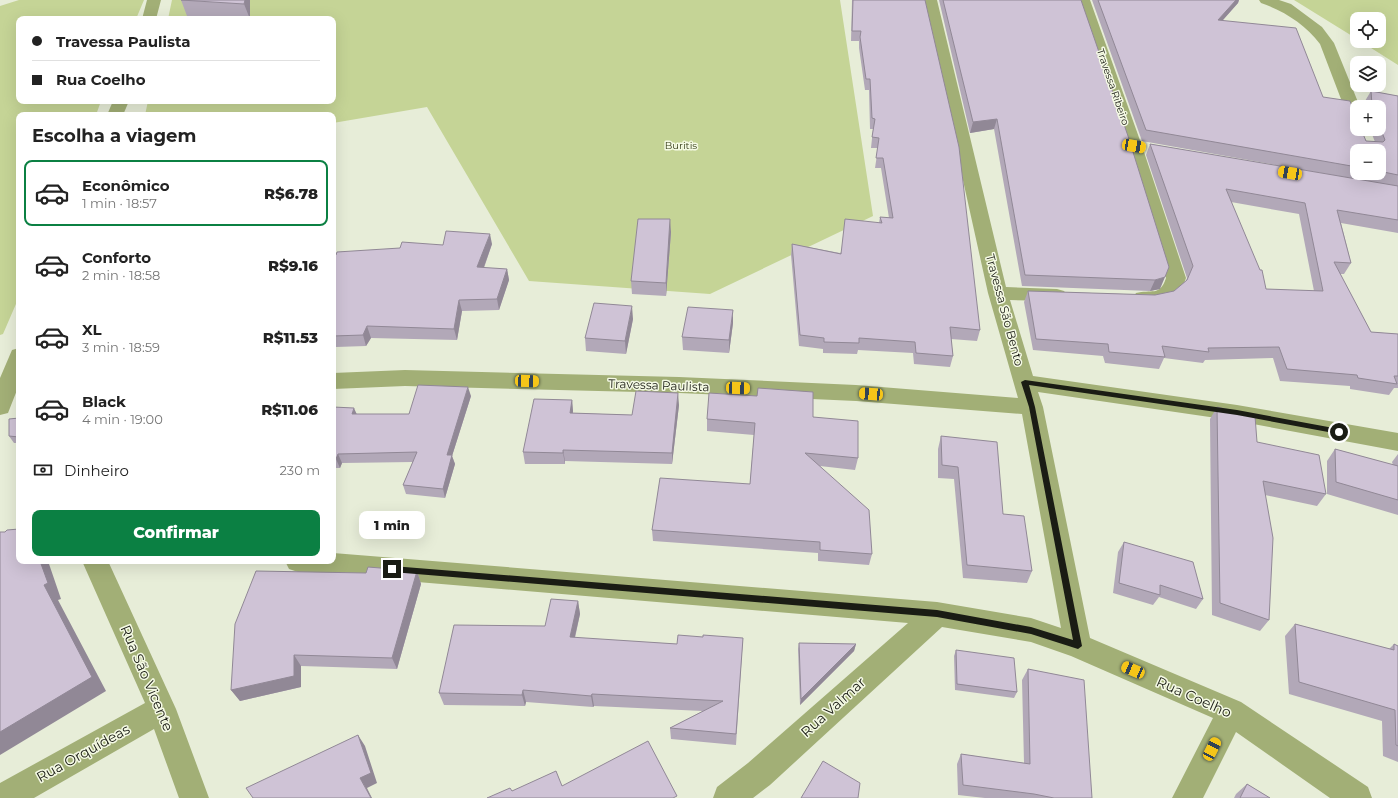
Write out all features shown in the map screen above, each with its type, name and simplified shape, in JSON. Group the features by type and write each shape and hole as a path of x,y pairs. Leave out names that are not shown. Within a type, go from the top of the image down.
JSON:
{"street":[{"path":"150,16 154,0"},
{"name":"Travessa São Bento","path":"930,0 998,293 1032,407 1078,646"},
{"name":"Travessa Ribeiro","path":"1083,0 1142,147 1176,278 1173,289 1167,296 1150,299 1127,298"},
{"path":"1266,0 1286,7 1317,30 1324,39 1350,103"},
{"path":"998,293 1074,296"},
{"path":"7,402 16,367"},
{"name":"Travessa Paulista","path":"336,381 404,378 679,385 856,393 1032,407"},
{"path":"1025,382 1237,413 1398,442"},
{"name":"Rua São Vicente","path":"96,564 162,709 194,798"},
{"name":"Rua Coelho","path":"334,564 937,614 1031,630 1078,646 1231,712 1356,798"},
{"name":"Rua Valmar","path":"728,798 759,774 937,614"},
{"name":"Rua Orquídeas","path":"4,798 162,709"},
{"path":"1187,798 1231,712"}],"green space":[{"path":"19,0 144,0 137,16 16,16 16,104 100,104 97,112 16,112 16,304 3,334 0,335 0,6"},
{"name":"Buritis","path":"172,0 840,0 873,216 710,294 529,281 427,107 336,122 336,112 146,112 147,104 336,104 336,16 169,16"},
{"path":"1294,0 1398,0 1398,65 1386,56 1371,48 1386,48 1386,12 1350,12 1350,35"}],"building":[{"path":"181,0 245,0 244,4"},
{"path":"853,0 925,0 959,147 980,330 950,327 953,356 916,353 915,342 859,338 859,343 824,342 824,338 800,335 792,244 841,254 845,219 882,223 880,217 893,218 883,158 876,158 879,138 872,137 875,119 872,118 870,79 866,79 860,37 861,31 852,31"},
{"path":"943,0 1081,0 1128,136 1169,267 1165,277 1155,280 1025,275 997,119 973,122"},
{"path":"1098,0 1236,0 1218,20 1296,28 1323,97 1350,101 1350,136 1364,136 1366,141 1383,142 1385,140 1383,136 1386,136 1386,100 1372,100 1371,92 1398,96 1398,175 1386,172 1386,144 1350,144 1350,166 1146,130"},
{"path":"1150,144 1350,178 1350,180 1363,180 1398,186 1398,220 1337,210 1351,263 1334,262 1371,332 1398,334 1398,376 1394,376 1397,384 1358,378 1357,375 1287,369 1279,347 1208,348 1209,352 1162,346 1165,357 1109,352 1108,344 1036,339 1028,291 1155,295 1174,291 1187,280 1193,266","holes":["1226,189 1305,203 1323,291 1266,289 1262,270 1260,270"]},
{"path":"638,219 670,219 666,283 631,281"},
{"path":"446,231 490,234 477,267 507,269 497,299 459,300 454,329 367,326 363,335 336,336 337,252 400,248 402,242 443,245"},
{"path":"594,303 632,306 625,341 585,338"},
{"path":"688,307 733,310 729,340 682,337"},
{"path":"418,385 468,387 447,455 452,455 443,489 403,485 417,452 338,454 336,459 336,407 354,408 352,414 409,414"},
{"path":"758,388 813,392 813,417 858,421 858,458 805,453 869,510 872,554 820,550 820,542 652,530 660,478 750,484 755,423 707,419 709,393 757,396"},
{"path":"636,391 678,393 672,453 563,450 563,453 523,452 534,399 572,400 570,413 632,415"},
{"path":"1217,407 1255,416 1257,442 1319,455 1326,494 1263,481 1273,538 1269,620 1220,603"},
{"path":"16,418 16,437 9,436 9,419"},
{"path":"941,436 997,442 1003,514 1024,516 1032,571 967,565 958,467 942,465"},
{"path":"1335,449 1398,466 1398,500 1336,482"},
{"path":"16,529 16,564 41,564 48,583 44,585 92,677 0,732 0,532 5,532 7,530"},
{"path":"1124,542 1193,562 1203,599 1160,585 1160,595 1119,583"},
{"path":"368,567 417,571 392,658 294,655 294,676 231,690 235,624 256,571 366,573"},
{"path":"551,599 578,601 570,637 677,644 678,635 743,638 736,734 670,728 723,701 592,694 591,696 523,690 522,695 439,693 454,625 545,626"},
{"path":"1295,624 1394,650 1394,644 1398,646 1398,746 1396,745 1395,710 1299,682"},
{"path":"799,643 856,644 801,699"},
{"path":"956,650 1014,658 1017,692 957,684"},
{"path":"1028,669 1084,680 1092,798 1054,798 963,785 961,754 1030,764"},
{"path":"358,735 371,773 360,778 371,798 253,798 246,788"},
{"path":"648,741 677,796 673,798 487,798 510,788 512,791 556,771 562,786"},
{"path":"823,761 860,783 858,798 801,798"},
{"path":"1247,784 1270,798 1240,798"}],"route":[{"path":"392,569 937,614 999,626 1031,630 1078,646 1032,407 1025,382 1237,413 1339,432"}]}
